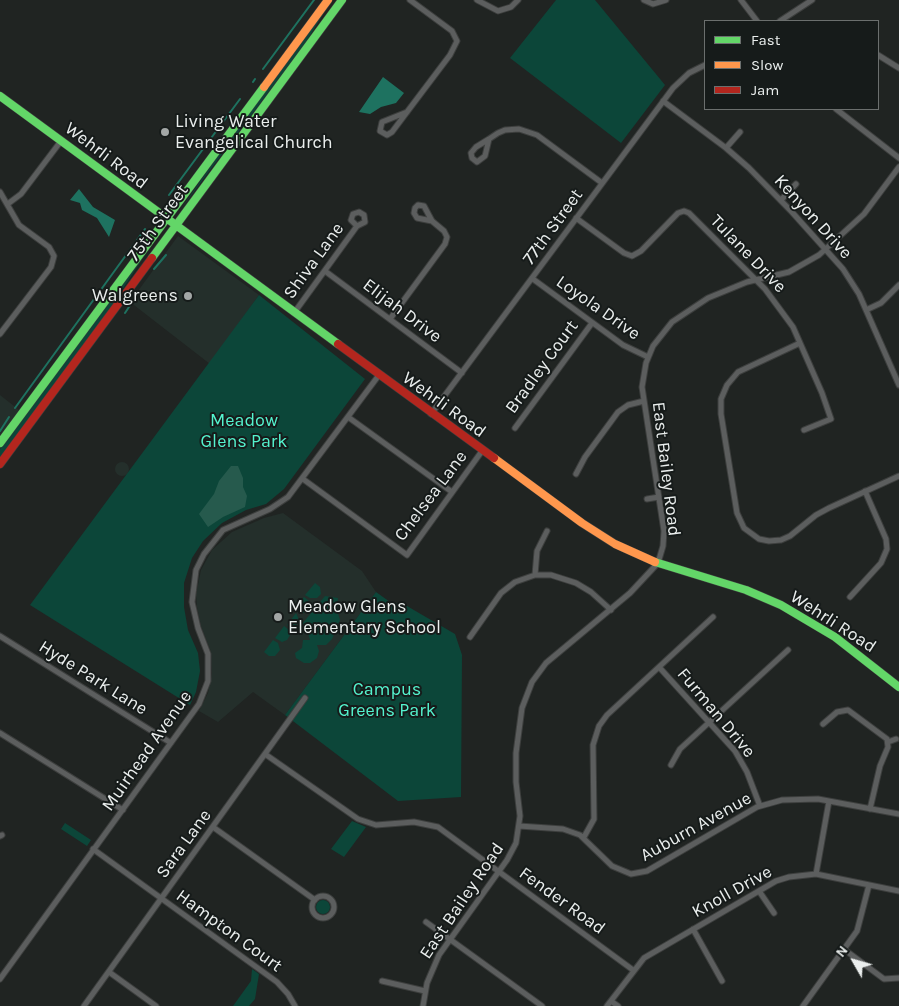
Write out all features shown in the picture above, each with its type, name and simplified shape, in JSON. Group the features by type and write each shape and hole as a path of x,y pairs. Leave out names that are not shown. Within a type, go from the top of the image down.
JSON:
{"main road":[{"name":"75th Street","path":"0,444 328,0"},
{"name":"75th Street","path":"0,464 342,0"},
{"name":"Wehrli Road","path":"0,96 174,226 595,532 615,544 658,563 746,590 781,605 835,637 899,687"}],"street":[{"path":"407,112 382,122 380,130 387,135 392,132 450,56 457,41 452,31 410,0"},
{"path":"477,0 498,11 511,8 518,0"},
{"path":"644,0 653,4 666,0"},
{"path":"742,0 756,20"},
{"path":"782,20 812,0"},
{"path":"879,56 899,68"},
{"name":"77th Street","path":"431,414 533,279 663,101 680,81 704,66"},
{"name":"Kenyon Drive","path":"663,101 726,148 781,200 847,274 866,310 899,386"},
{"path":"837,110 899,158"},
{"path":"489,139 512,128 529,131 602,183"},
{"path":"726,148 740,132"},
{"path":"8,203 21,194 61,141"},
{"name":"East Bailey Road","path":"424,1006 425,991 433,966 516,843 520,826 516,753 524,698 532,682 546,663 646,578 658,563 664,531 644,401 643,378 648,356 665,329 688,310 716,294 796,269 825,249 869,208 899,167"},
{"path":"781,200 796,184"},
{"path":"0,192 19,225 48,247 54,256 51,267 0,334"},
{"name":"Tulane Drive","path":"576,218 624,253 632,256 641,251 678,213 687,212 756,280 783,312 800,343 831,419 804,430"},
{"path":"390,319 445,244 447,236 444,230 432,221"},
{"name":"Shiva Lane","path":"294,313 357,226"},
{"name":"Elijah Drive","path":"325,271 462,373"},
{"name":"Loyola Drive","path":"533,279 627,348 648,356"},
{"path":"866,310 881,303 899,285"},
{"path":"0,323 6,327"},
{"name":"Bradley Court","path":"515,428 592,323"},
{"path":"800,343 744,368 731,379 724,390 721,414 739,519 750,534 766,541 777,541 790,536 822,511 899,476"},
{"name":"Muirhead Avenue","path":"0,979 199,704 208,680 208,654 194,618 192,602 196,570 204,554 224,530 278,504 288,497 379,375"},
{"path":"576,474 585,457 618,412 628,405 644,401"},
{"path":"348,417 452,492"},
{"name":"Chelsea Lane","path":"302,479 407,555 482,451"},
{"path":"850,597 881,564 887,549 886,539 865,491"},
{"path":"647,499 659,497"},
{"path":"535,575 537,551 547,531"},
{"path":"470,638 501,593 515,582 535,575 556,576 576,583 591,592 610,610"},
{"path":"584,837 594,819 593,751 597,730 607,715 713,617"},
{"name":"Hyde Park Lane","path":"0,636 171,743"},
{"path":"671,766 680,750 788,650"},
{"name":"Furman Drive","path":"659,667 710,722 742,761 760,806"},
{"name":"Sara Lane","path":"84,1006 305,698"},
{"path":"823,724 837,712 848,710 888,742"},
{"path":"0,733 123,810"},
{"path":"888,742 896,739"},
{"path":"870,809 888,742"},
{"name":"Fender Road","path":"265,754 354,817 376,825 414,822 434,826 633,970"},
{"name":"Auburn Avenue","path":"520,826 563,829 584,837 617,869 638,873 647,870 760,806 796,799 829,801 899,814"},
{"path":"816,874 829,801"},
{"path":"213,826 314,900"},
{"name":"Hampton Court","path":"93,849 277,982 288,994 295,1006"},
{"name":"Knoll Drive","path":"607,1006 644,958 759,891 784,879 816,874 899,891"},
{"path":"803,1006 845,950 860,923 870,884"},
{"path":"759,891 774,913"},
{"path":"321,896 328,897 334,905 333,912 324,918 317,916 312,907 314,900 321,896"},
{"path":"426,922 542,1006"},
{"path":"693,929 722,981"},
{"path":"845,950 884,979 899,978"},
{"path":"108,972 156,1006"},
{"path":"382,981 425,991"},
{"path":"611,1001 618,1006"}],"shaded area":[{"path":"383,77 404,93 396,103 381,107 370,114 359,112"},
{"path":"79,189 93,207 115,220 109,237 97,218 82,210 80,203 70,200"},
{"path":"178,236 259,295 210,364 130,302"},
{"path":"0,395 19,410 0,437"},
{"path":"122,462 127,464 129,469 127,474 122,476 117,474 115,469 117,464"},
{"path":"231,466 238,466 243,478 243,487 247,496 245,507 223,517 208,527 199,514 214,494 219,481"},
{"name":"Meadow Glens Elementary School","path":"283,513 362,571 376,592 285,715 253,692 218,722 199,711 208,693 212,674 211,652 201,626 197,607 196,595 201,570 212,550 232,532 264,518"}],"green space":[{"path":"332,0 306,42 178,213 238,127"},
{"path":"556,0 595,0 665,85 621,143 510,58"},
{"path":"161,231 104,317 0,458 0,449"},
{"name":"Meadow Glens Park","path":"259,295 365,379 284,489 266,504 246,510 222,523 203,541 192,558 184,583 184,607 188,630 198,653 200,671 196,692 190,705 30,605"},
{"path":"315,583 320,587 321,594 317,598 310,598 305,595"},
{"name":"Campus Greens Park","path":"376,592 390,602 407,606 455,634 462,655 461,797 398,801 285,715"},
{"path":"325,596 338,598 337,610 340,620 332,639 326,645 317,645 319,651 317,658 310,663 304,663 296,658 295,653 302,648 303,640 310,640 307,630 302,624"},
{"path":"304,597 309,601 311,607 307,612 302,613 295,609"},
{"path":"296,613 300,622 292,628 287,625"},
{"path":"284,626 289,630 290,635 287,640 282,642 275,638"},
{"path":"273,640 278,643 280,650 275,656 269,656 264,652"},
{"path":"352,821 366,827 344,857 331,849"},
{"path":"65,823 91,840 87,846 61,829"},
{"path":"320,900 326,900 330,907 326,914 320,914 316,910 316,904"},
{"path":"252,969 259,974 255,999 249,1006 233,1006 251,981"}],"waterway":[{"path":"263,69 314,0"},
{"path":"169,195 240,99"},
{"path":"15,408 145,229"},
{"path":"154,269 166,255"},
{"path":"125,313 131,304"},
{"path":"0,431 9,417"}],"traffic: fast":[{"path":"152,258 342,0"},
{"path":"0,443 264,87"},
{"path":"0,96 338,344"},
{"path":"655,562 746,590 781,605 835,637 899,687"}],"traffic: slow":[{"path":"264,87 328,0"},
{"path":"494,458 582,523 615,544 655,562"}],"traffic: jam":[{"path":"0,464 152,258"},
{"path":"338,344 494,458"}],"place":[{"name":"Living Water Evangelical Church","path":"165,132"},
{"name":"Walgreens","path":"188,296"},
{"name":"Meadow Glens Elementary School","path":"278,617"}]}
